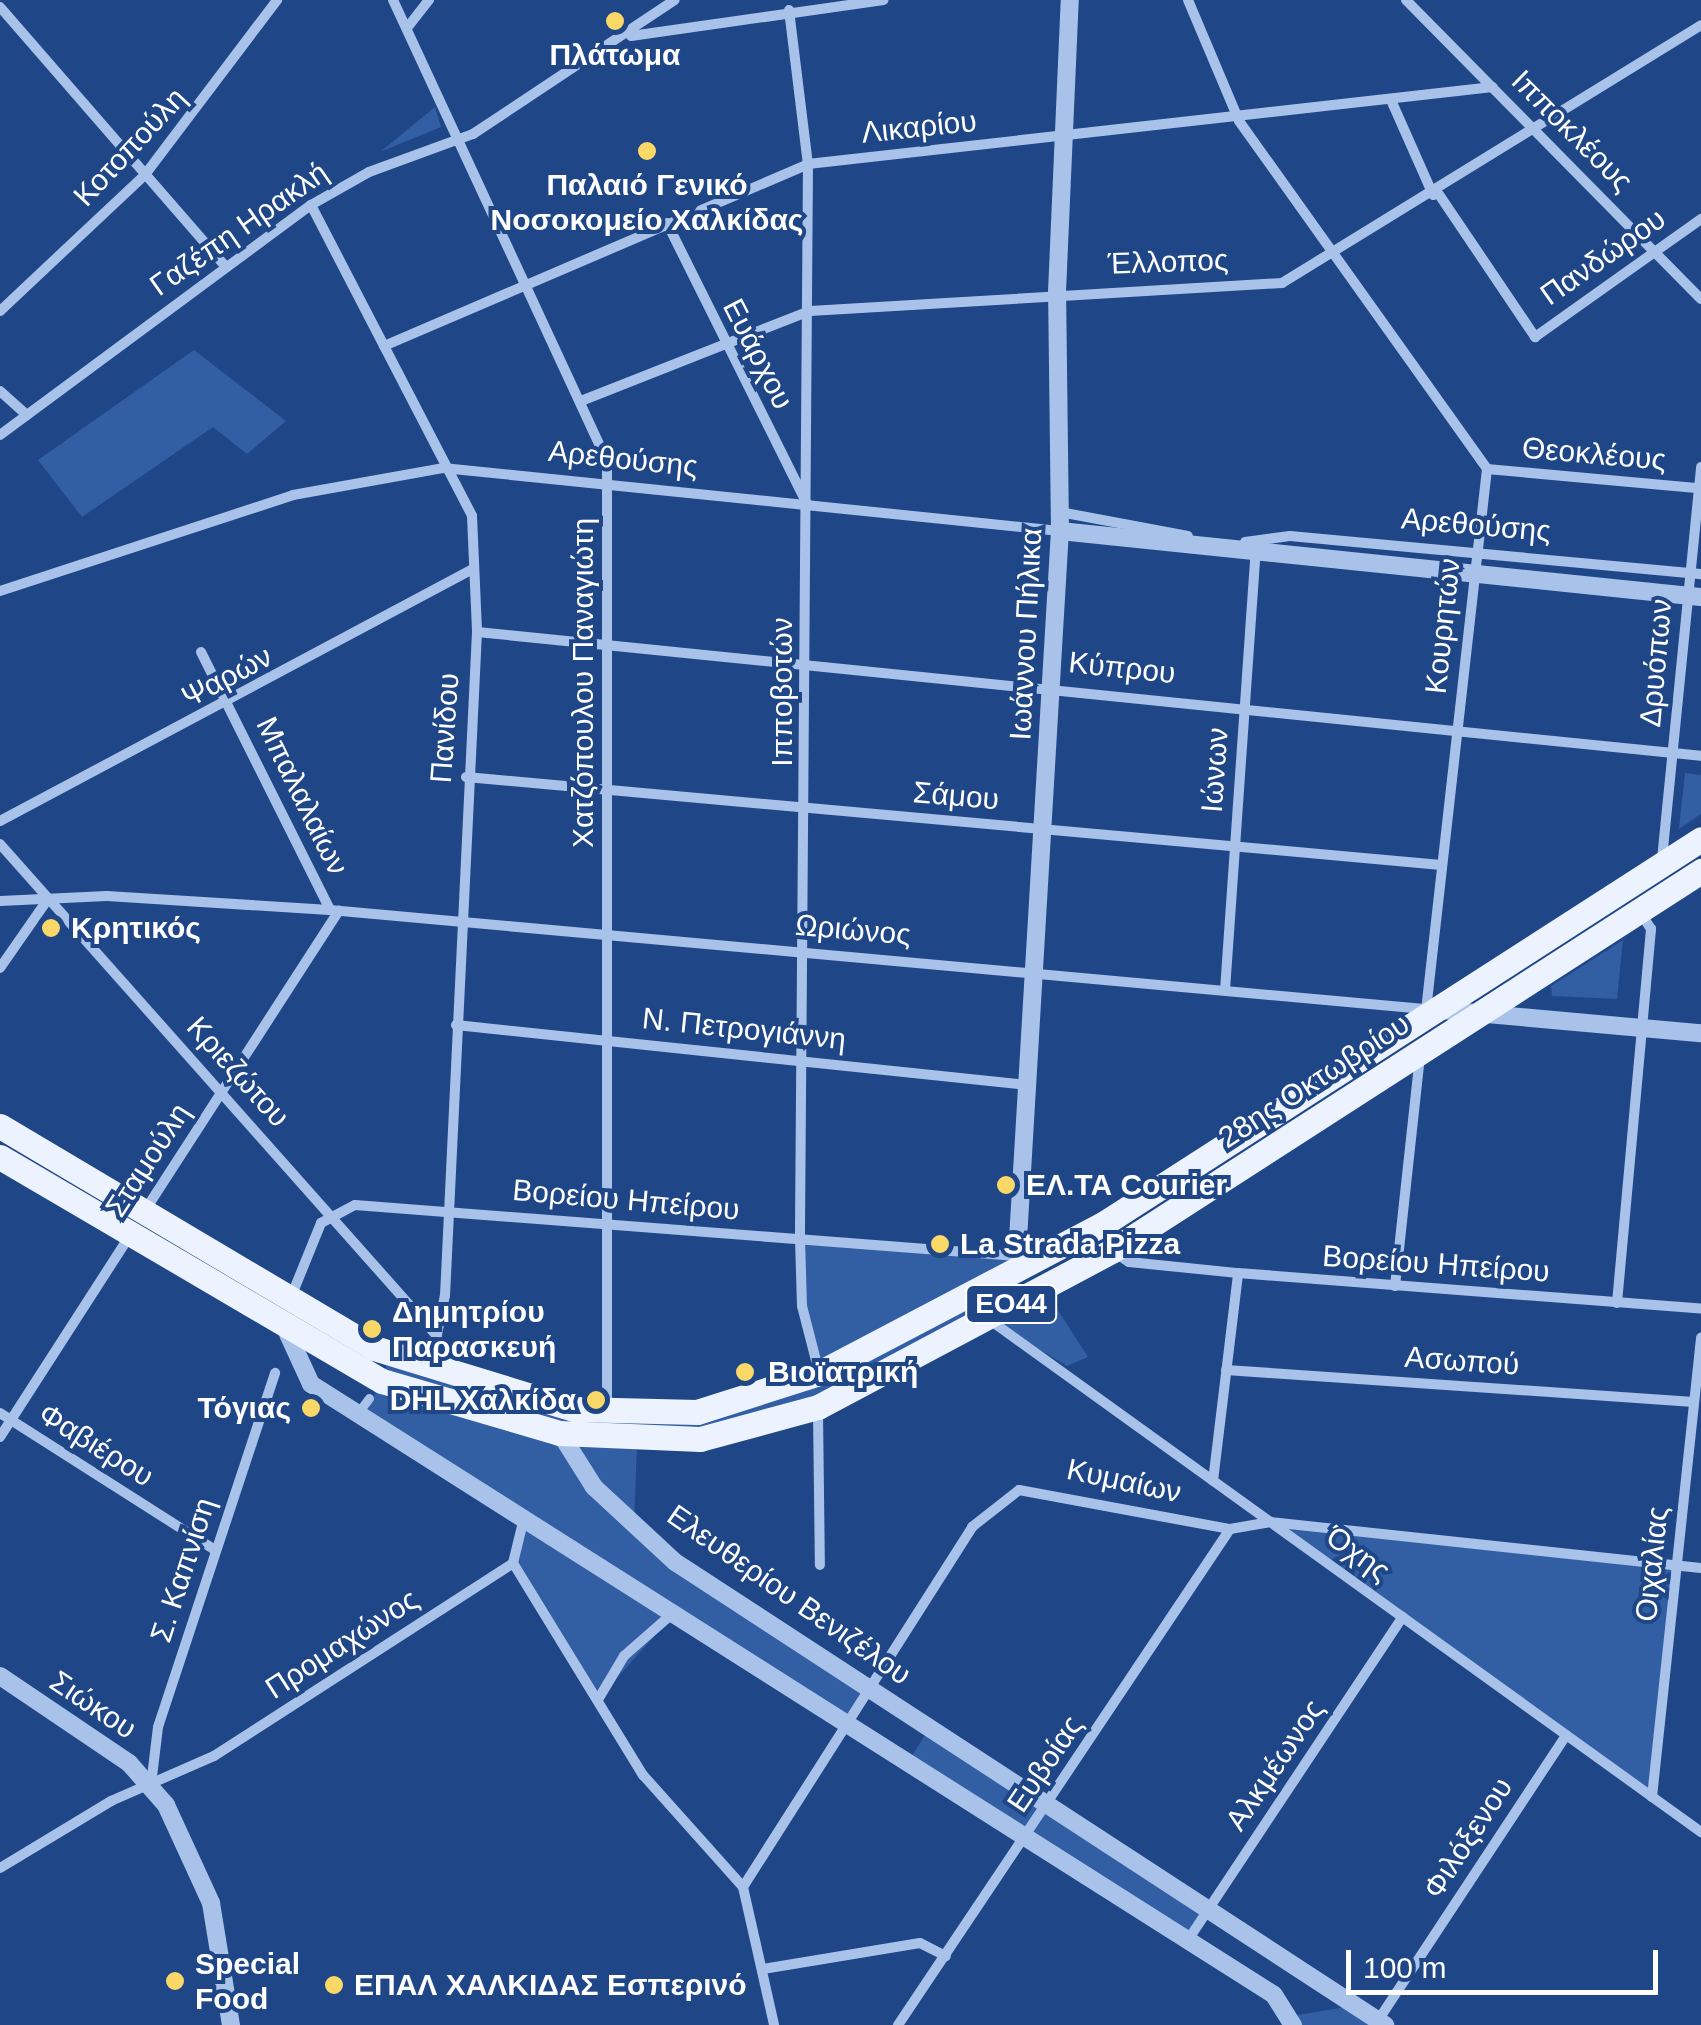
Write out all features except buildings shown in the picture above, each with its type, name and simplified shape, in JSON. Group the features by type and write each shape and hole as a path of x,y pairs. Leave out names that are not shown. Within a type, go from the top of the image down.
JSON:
{"main road":[{"name":"28ης Οκτωβρίου","path":"607,1413 728,1406 819,1372 1021,1262 1430,1013 1701,839"},
{"name":"28ης Οκτωβρίου","path":"560,1434 666,1444 818,1406 1113,1250 1701,871"},
{"name":"ΕΟ44","path":"0,1126 289,1303 430,1370 607,1413"},
{"name":"ΕΟ44","path":"0,1157 288,1334 382,1381 560,1434"}],"street":[{"name":"Κοτοπούλη","path":"0,311 144,176 277,0"},
{"name":"Χατζόπουλου Παναγιώτη","path":"393,0 529,283 581,400 609,485 607,1413"},
{"path":"407,28 429,0"},
{"name":"Γαζέπη Ηρακλή","path":"0,434 311,205 369,172 460,141 675,0"},
{"path":"625,36 789,10 883,0"},
{"name":"Ιωάννου Πήλικα","path":"1021,1262 1060,522 1057,292 1070,0"},
{"path":"1188,0 1239,121 1330,260 1487,469"},
{"name":"Ιπποκλέους","path":"1406,0 1538,128 1701,299"},
{"path":"0,7 226,267"},
{"name":"Ιπποβοτών","path":"789,10 808,164 810,311 800,1239 802,1306 819,1372"},
{"name":"Έλλοπος","path":"581,400 810,311 1057,292 1282,283 1330,260 1701,26"},
{"name":"Λικαρίου","path":"384,346 808,164 1239,121 1493,87"},
{"path":"1391,100 1436,194"},
{"name":"Πανδώρου","path":"1436,194 1535,336 1701,219"},
{"name":"Πανίδου","path":"311,205 443,468 472,516 477,632 466,777 445,1294 430,1370"},
{"name":"Ευάρχου","path":"667,223 724,345 808,506"},
{"path":"0,390 28,415"},
{"name":"Δρυόπων","path":"1662,865 1694,597 1696,488 1701,467"},
{"name":"Αρεθούσης","path":"0,592 294,496 443,468 808,506 1060,522 1474,575 1694,597"},
{"name":"Θεοκλέους","path":"1487,469 1696,488"},
{"name":"Κουρητών","path":"1395,1286 1421,1050 1430,1013 1456,730 1487,469"},
{"name":"Αρεθούσης","path":"1256,548 1290,536 1695,574"},
{"name":"Ιώνων","path":"1225,990 1256,548"},
{"name":"Ψαρών","path":"0,821 229,706 473,570"},
{"name":"Κύπρου","path":"477,632 608,640 807,660 1701,756"},
{"name":"Μπαλαλαίων","path":"201,652 334,910"},
{"name":"Σάμου","path":"466,777 1442,865"},
{"name":"Κριεζώτου","path":"0,844 437,1336"},
{"path":"0,968 48,898"},
{"name":"Ωριώνος","path":"0,902 48,898 334,910 1225,990 1430,1013 1701,1033"},
{"name":"Σταμούλη","path":"0,1437 5,1417 143,1215 334,910"},
{"path":"1617,1303 1651,929 1640,911"},
{"name":"Ν. Πετρογιάννη","path":"456,1025 1028,1084"},
{"name":"Βορείου Ηπείρου","path":"330,1213 355,1205 448,1211 800,1239 1021,1262"},
{"path":"289,1303 330,1213"},
{"name":"Βορείου Ηπείρου","path":"1113,1250 1129,1262 1238,1273 1701,1309"},
{"path":"1213,1480 1238,1273"},
{"name":"Όχης","path":"986,1317 1701,1832"},
{"path":"288,1334 311,1384 525,1514 1282,2000 1293,2025"},
{"name":"Οιχαλίας","path":"1652,1796 1701,1338"},
{"name":"Ασωπού","path":"1226,1370 1694,1402"},
{"name":"Σ. Καπνίση","path":"151,1784 158,1728 276,1373"},
{"path":"358,1414 369,1398"},
{"path":"818,1406 820,1565"},
{"name":"Φαβιέρου","path":"5,1417 215,1550"},
{"name":"Ελευθερίου Βενιζέλου","path":"560,1434 580,1472 647,1540 870,1693 1382,2022"},
{"name":"Κυμαίων","path":"744,1887 972,1528 1009,1494 1044,1489 1230,1530 1270,1522 1701,1568"},
{"path":"525,1514 513,1563 661,1798 744,1887 774,2025"},
{"name":"Ευβοίας","path":"898,2025 1230,1530"},
{"name":"Προμαχώνος","path":"0,1868 151,1784 214,1756 513,1563"},
{"path":"599,1698 642,1635 677,1611"},
{"name":"Αλκμέωνος","path":"1188,1940 1402,1617"},
{"name":"Σιώκου","path":"0,1676 151,1784"},
{"name":"Φιλόξενου","path":"1382,2022 1566,1735"},
{"path":"151,1784 206,1886 226,2023"},
{"path":"763,1968 920,1943 946,1956"}],"shaded area":[{"path":"435,107 441,127 380,152"},
{"path":"194,350 286,421 247,454 213,427 82,517 38,460"},
{"path":"1685,773 1701,775 1701,814 1679,829"},
{"path":"1623,940 1617,999 1552,996 1551,986"},
{"path":"800,1239 1017,1256 981,1292 986,1316 1043,1287 1088,1357 1067,1366 986,1317 853,1390 637,1444 634,1526 869,1693 850,1723 677,1611 599,1698 513,1563 525,1514 366,1414 391,1355 636,1414 819,1372 802,1306"},
{"path":"1270,1522 1677,1566 1652,1797"},
{"path":"928,1730 1210,1906 1191,1937 909,1761"},
{"path":"1357,2005 1385,2025 1293,2025 1292,2016"}],"place":[{"name":"Πλάτωμα","path":"615,21"},
{"name":"Παλαιό Γενικό Νοσοκομείο Χαλκίδας","path":"647,151"},
{"name":"Κρητικός","path":"51,928"},
{"name":"ΕΛ.ΤΑ Courier","path":"1006,1185"},
{"name":"La Strada Pizza","path":"940,1244"},
{"name":"Δημητρίου Παρασκευή","path":"372,1329"},
{"name":"Βιοϊατρική","path":"745,1372"},
{"name":"DHL Χαλκίδα","path":"596,1400"},
{"name":"Τόγιας","path":"311,1408"},
{"name":"Special Food","path":"175,1981"},
{"name":"ΕΠΑΛ ΧΑΛΚΙΔΑΣ Εσπερινό","path":"334,1985"}]}
